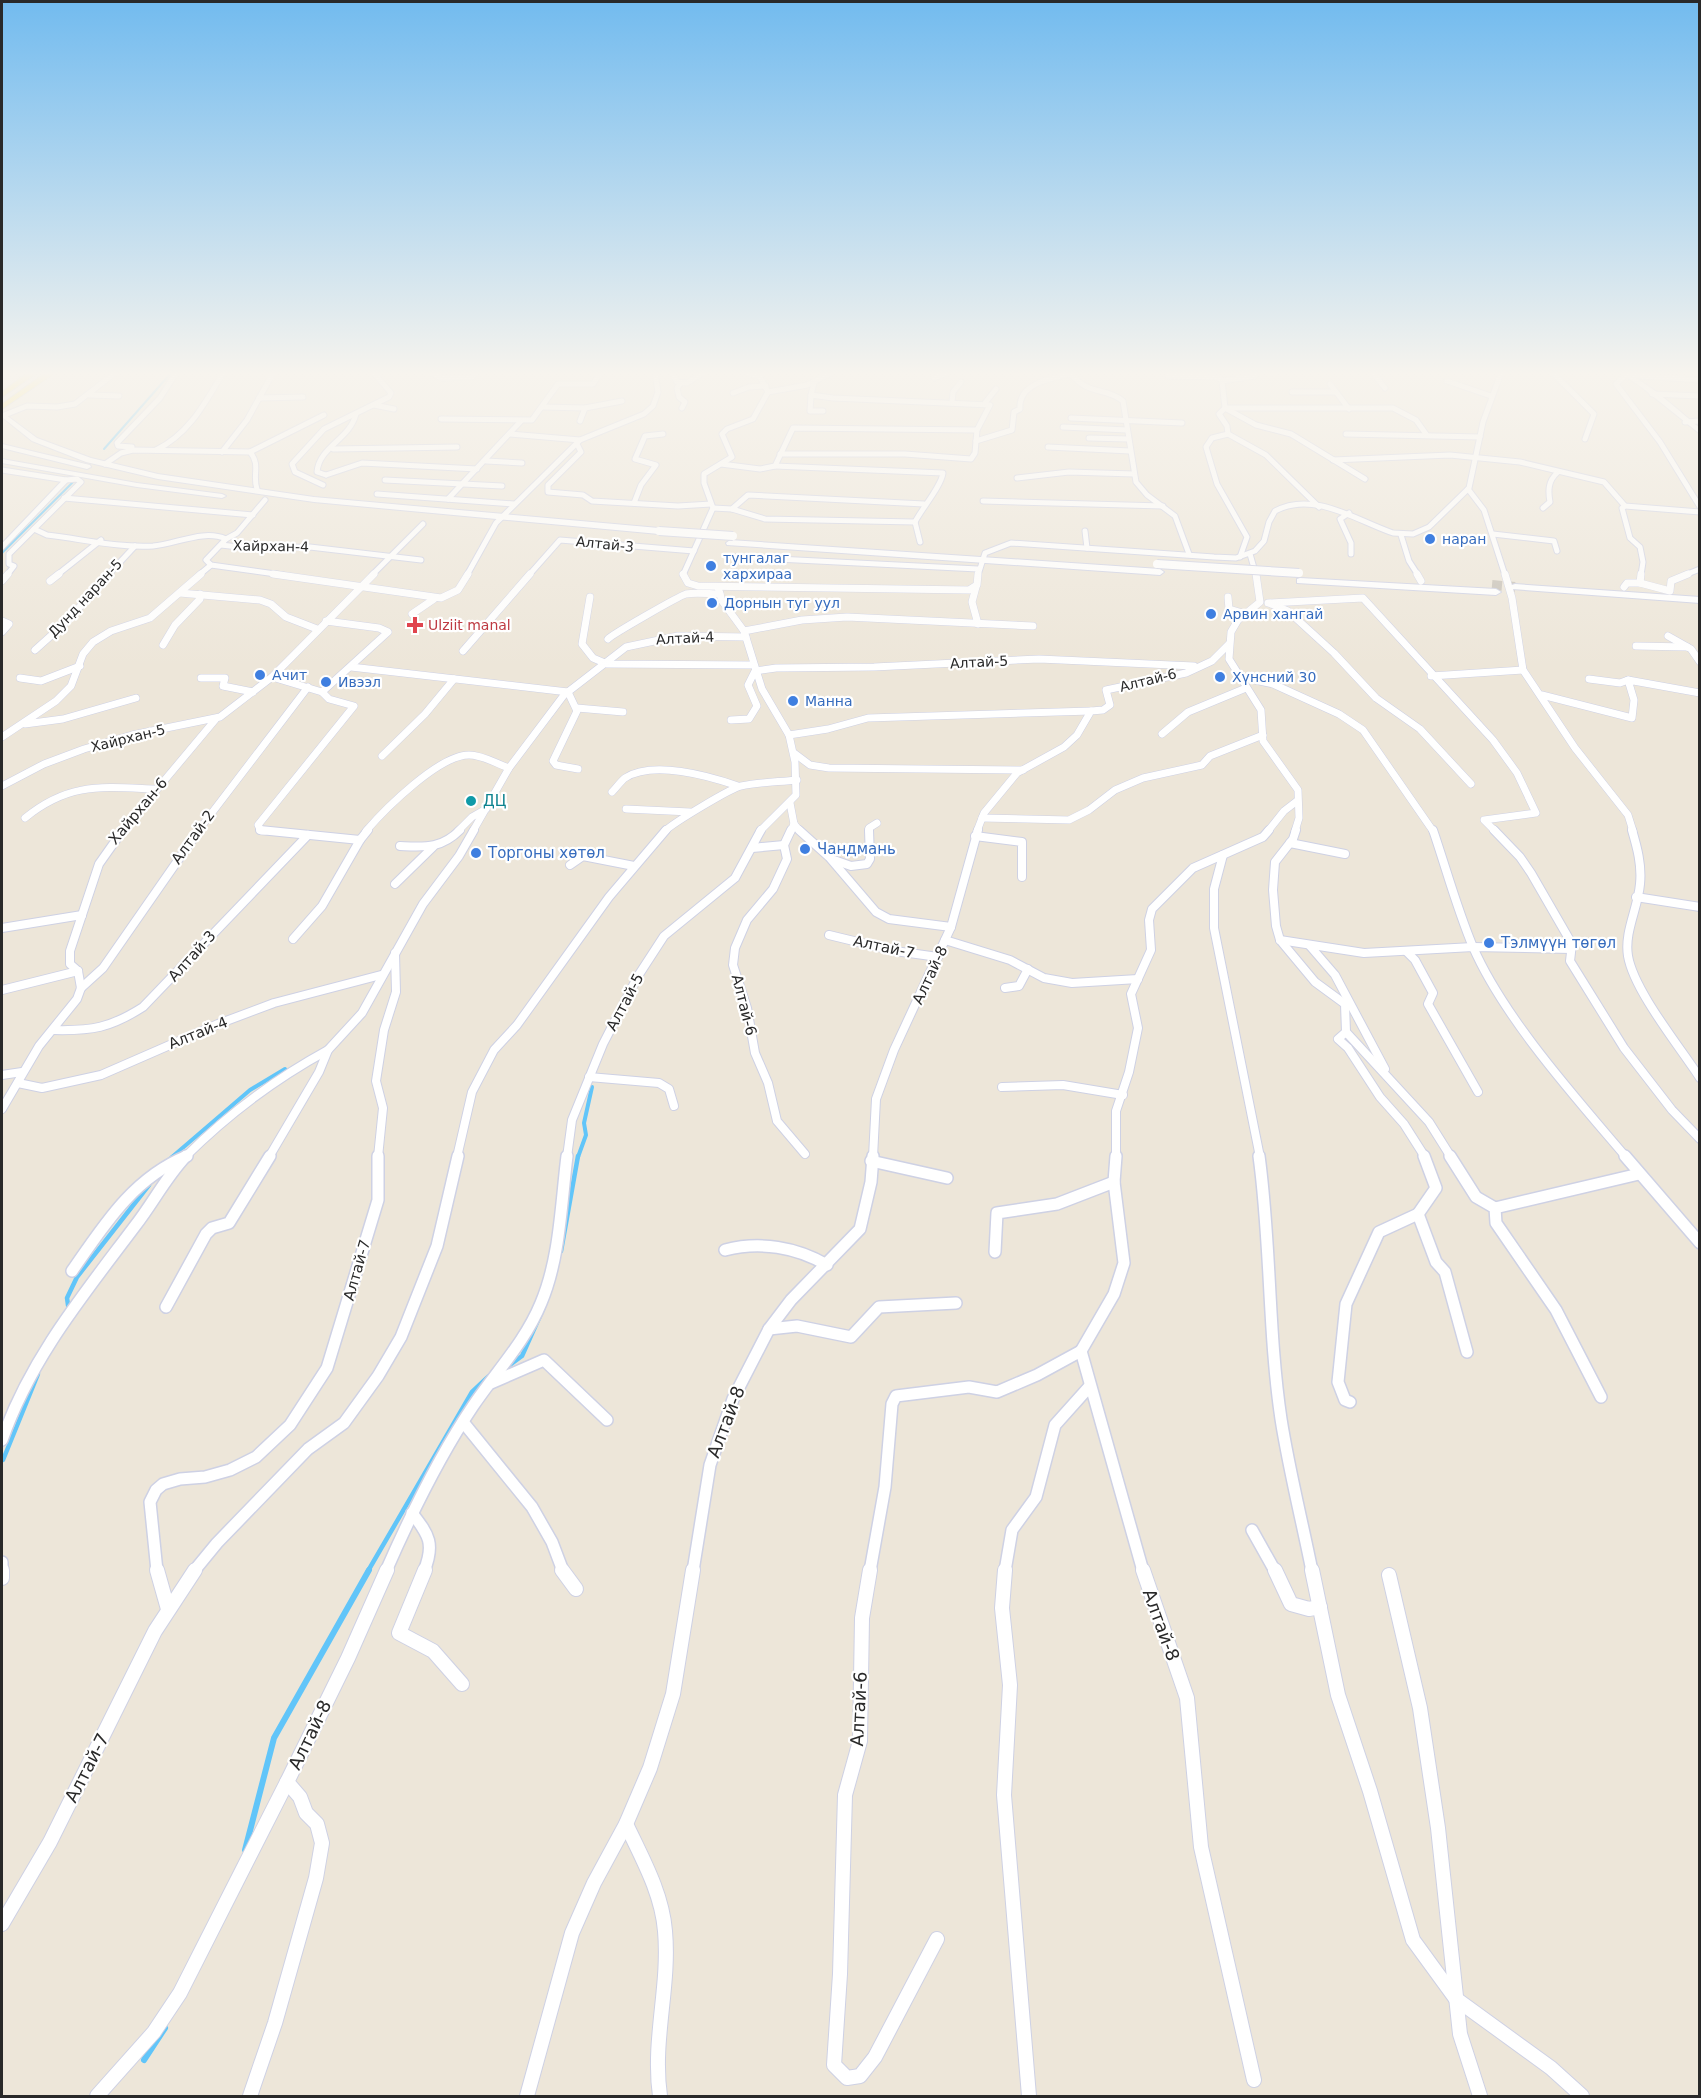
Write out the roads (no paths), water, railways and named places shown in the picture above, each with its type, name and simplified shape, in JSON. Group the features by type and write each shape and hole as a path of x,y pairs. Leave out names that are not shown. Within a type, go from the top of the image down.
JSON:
{"main road":[{"path":"58,471 137,485 265,500 981,561 1158,568 1300,577 1494,589 1420,581 1300,577"},
{"path":"104,471 499,519"},
{"path":"136,471 186,482 258,490"},
{"path":"1700,600 1516,590 1700,608"}],"street":[{"path":"2,581 14,566 9,564 9,554 81,482 76,479 66,480 8,471"},
{"path":"257,471 254,480 258,490"},
{"path":"295,471 323,487 326,475"},
{"path":"317,471 326,475 338,471"},
{"path":"448,499 475,471"},
{"path":"412,614 434,599 449,596 458,590 499,519 549,471"},
{"path":"564,471 546,490 583,495 592,501 712,506 732,509 765,519 915,522"},
{"path":"634,503 641,485 652,471"},
{"path":"709,471 704,474 712,506 683,579 688,583 719,591 969,590 976,587"},
{"path":"893,471 943,473 939,485 924,504 915,522 920,542"},
{"path":"1133,471 1140,488 1175,516 1189,554"},
{"path":"1210,471 1222,498 1247,537 1240,557"},
{"path":"1285,471 1319,507"},
{"path":"1351,471 1365,479"},
{"path":"735,557 981,561 1011,543 1240,557 1262,546 1268,520 1278,510 1295,505 1349,513 1401,535 1417,533 1429,528 1467,489 1473,471"},
{"path":"1550,471 1572,478 1604,482 1625,506 1700,512"},
{"path":"1678,471 1700,507"},
{"path":"1017,478 1069,472 1134,474"},
{"path":"1543,508 1550,502 1548,493 1551,478 1557,473"},
{"path":"2,547 66,480"},
{"path":"385,480 502,486"},
{"path":"1467,489 1484,510 1493,534 1512,598 1523,670 1542,695 1575,748 1628,815 1639,853 1640,884 1629,930 1628,956 1640,987 1700,1078"},
{"path":"377,494 514,504"},
{"path":"732,509 748,495 924,504"},
{"path":"64,498 253,515"},
{"path":"224,542 237,533 265,500"},
{"path":"983,501 1163,506"},
{"path":"1625,506 1622,508 1630,538 1640,547 1643,562 1641,583"},
{"path":"1349,513 1340,519 1351,543 1351,554"},
{"path":"326,621 357,587 423,524"},
{"name":"Дунд наран-5","path":"34,529 47,535 135,546 160,546 202,536 223,537 224,542"},
{"path":"1085,531 1087,548"},
{"path":"1493,534 1554,541 1557,551"},
{"path":"1401,535 1409,561 1420,581"},
{"name":"Дунд наран-5","path":"50,580 101,540"},
{"name":"Алтай-3","path":"463,651 560,540 694,551"},
{"name":"Хайрхан-4","path":"421,560 310,547 247,548 224,542 206,560 211,565 434,599"},
{"name":"Дунд наран-5","path":"35,650 64,624 135,546"},
{"path":"1250,554 1264,601"},
{"path":"978,624 972,602 981,561"},
{"path":"2,737 56,701 71,686 86,648 93,642 111,632 150,618 211,565"},
{"path":"1624,587 1627,583 1641,583 1670,591 1671,581 1700,569"},
{"path":"719,591 726,607 734,614 745,634 754,668 789,735 797,780 796,795 790,803 794,824 805,838 829,857 876,912 889,919 951,927"},
{"name":"Алтай-4","path":"608,639 612,633 639,622 657,608 686,594 719,591"},
{"path":"180,593 260,600 271,604 286,617 317,629"},
{"path":"163,645 175,625 200,599 200,594"},
{"path":"590,597 588,615 580,641 582,647 595,659 607,664"},
{"path":"1228,597 1229,609 1246,614"},
{"path":"1638,1174 1495,1208 1476,1197 1429,1122 1346,1032 1345,1004 1315,982 1280,940 1276,926 1273,890 1275,862 1290,843 1299,818 1298,790 1269,752 1263,735 1261,710 1229,659 1231,632 1246,614 1264,601 1364,598 1431,675 1494,740 1520,773 1536,813 1521,818 1484,820 1526,865 1572,944 1570,961 1618,1038 1672,1110 1700,1139"},
{"path":"1264,601 1288,611 1334,653 1376,698 1420,729 1471,784"},
{"path":"745,634 792,621 834,617 1033,626"},
{"path":"2,621 9,624 2,632"},
{"path":"322,692 388,632 382,629 326,621"},
{"name":"Хайрхан-5","path":"2,786 44,764 84,748 132,735 214,720 272,677 326,621"},
{"name":"Алтай-4","path":"568,692 626,647 650,640 678,636 745,634"},
{"path":"1668,636 1687,647 1700,662"},
{"name":"Алтай-6","path":"945,940 951,927 975,836 994,798 1023,770 1064,747 1077,735 1091,711 1103,710 1110,705 1106,690 1169,678 1202,666 1215,658 1220,649 1229,644"},
{"path":"1636,646 1687,647"},
{"name":"Алтай-5","path":"607,664 754,668 874,667 1039,658 1202,666"},
{"path":"20,678 41,681 80,666"},
{"path":"351,667 568,692"},
{"path":"731,720 752,716 757,706 748,685 754,668"},
{"path":"1431,675 1523,670"},
{"path":"272,677 322,692 329,699 354,706 354,708 258,825 261,831 360,840"},
{"path":"1240,677 1273,684 1339,714 1363,730 1432,828 1473,947 1504,1002 1539,1053 1638,1174 1700,1243"},
{"path":"201,678 225,678 223,686 252,692"},
{"path":"382,756 425,714 454,679"},
{"path":"1588,679 1620,683 1628,680 1661,684 1700,693"},
{"path":"1542,695 1632,718 1634,700 1628,680"},
{"name":"Алтай-2","path":"81,988 103,968 207,818 308,687"},
{"path":"1162,734 1188,712 1219,697 1246,688"},
{"path":"568,692 577,708"},
{"path":"166,1307 206,1234 212,1228 230,1223 319,1072 328,1050 362,1012 423,904 459,856 508,768 558,701 568,692"},
{"path":"20,725 63,719 136,698"},
{"path":"577,708 623,711"},
{"path":"577,708 554,761 556,765 578,769"},
{"path":"789,735 828,729 868,717 1091,711"},
{"name":"Хайрхан-6","path":"78,971 70,964 70,951 106,849 214,720"},
{"path":"982,818 1069,820 1089,810 1115,790 1143,778 1202,765 1210,756 1263,735"},
{"path":"794,753 810,765 829,768 1023,770"},
{"path":"293,939 322,906 360,840 422,777 467,755 508,768"},
{"path":"612,792 625,778 656,771 686,772 738,786 797,780"},
{"path":"25,818 40,803 86,786 155,789"},
{"path":"570,865 583,856 634,866 676,820 710,804 738,786"},
{"path":"1081,1351 1114,1294 1124,1263 1114,1182 1118,1137 1116,1111 1123,1095 1138,1028 1131,994 1151,950 1149,920 1152,909 1160,904 1184,876 1209,859 1263,837 1284,811 1297,801"},
{"name":"Алтай-5","path":"589,1077 638,976 664,936 735,878 760,831 790,803"},
{"path":"395,884 433,847 448,841 471,818 486,809"},
{"path":"626,809 690,812"},
{"path":"829,857 851,866 867,864 870,860 869,828 877,823"},
{"name":"Алтай-6","path":"794,824 784,844 787,859 773,889 747,920 735,948 733,965 747,1008 754,1053 768,1083 777,1121 805,1154"},
{"name":"Алтай-3","path":"53,1030 86,1031 114,1026 143,1007 308,835"},
{"path":"975,836 1022,842 1022,877"},
{"path":"1290,843 1345,854"},
{"path":"752,848 784,844"},
{"path":"400,846 433,847"},
{"path":"1223,855 1214,889 1214,928 1259,1153 1267,1211 1268,1277 1281,1419 1338,1695 1370,1791 1413,1940 1455,2000 1551,2068 1582,2097"},
{"name":"Алтай-7","path":"2,1924 50,1842 154,1631 184,1583 217,1543 308,1449 344,1423 378,1376 401,1337 437,1245 472,1092 494,1050 518,1025 574,943 634,866"},
{"path":"1636,897 1700,907"},
{"path":"2,928 82,915"},
{"name":"Алтай-7","path":"830,935 894,951 938,957"},
{"name":"Алтай-8","path":"527,2097 550,2005 572,1933 594,1883 626,1824 650,1768 672,1694 710,1465 733,1399 769,1329 791,1300 860,1229 871,1182 876,1099 894,1050 945,940 999,956 1044,978 1072,984 1138,979"},
{"path":"1280,940 1364,953 1473,947 1571,949"},
{"path":"1310,946 1335,975 1390,1079"},
{"name":"Алтай-7","path":"168,1609 157,1571 151,1523 150,1502 156,1490 163,1484 180,1479 205,1477 230,1470 256,1457 290,1425 327,1368 378,1200 378,1139 383,1108 376,1081 384,1030 396,992 395,951"},
{"path":"1407,952 1415,960 1433,993 1428,1004 1478,1092"},
{"path":"1005,988 1020,987 1028,969"},
{"path":"2,990 78,971 81,988 67,1014 22,1072 2,1109"},
{"name":"Алтай-4","path":"18,1083 42,1088 101,1075 218,1024 274,1003 381,975"},
{"path":"1346,1032 1338,1039 1348,1048 1362,1072 1404,1124 1425,1157 1436,1188 1418,1214 1379,1232 1346,1305 1338,1382 1345,1400 1350,1402"},
{"path":"2,1440 21,1391 69,1315 168,1176 225,1119 281,1075 328,1050"},
{"path":"2,1075 22,1072"},
{"path":"589,1077 659,1083 669,1089 674,1106"},
{"name":"Алтай-8","path":"250,2097 275,2024 316,1878 322,1843 317,1824 306,1813 300,1797 287,1782 348,1658 412,1513 463,1422 518,1346 541,1303 555,1252 572,1120 589,1077"},
{"path":"1002,1087 1030,1083 1072,1084 1123,1095"},
{"path":"72,1271 127,1197 165,1163 191,1154"},
{"path":"871,1161 947,1178"},
{"path":"995,1252 997,1213 1016,1207 1046,1207 1089,1195 1114,1182"},
{"path":"1495,1208 1496,1223 1556,1310 1601,1397"},
{"path":"1418,1214 1436,1262 1445,1272 1467,1352"},
{"path":"725,1250 750,1246 785,1250 813,1256 827,1265"},
{"path":"769,1329 797,1326 851,1337 879,1307 957,1302"},
{"name":"Алтай-6","path":"937,1939 875,2057 860,2076 847,2078 834,2065 840,1974 845,1795 860,1741 862,1618 885,1486 892,1404 896,1396 925,1390 969,1387 997,1392 1037,1375 1081,1351"},
{"name":"Алтай-8","path":"1081,1351 1089,1387 1114,1466 1148,1589 1187,1698 1201,1846 1254,2080"},
{"path":"491,1383 544,1360 607,1420"},
{"path":"1029,2097 1004,1795 1010,1685 1002,1608 1004,1578 1012,1530 1036,1497 1055,1425 1089,1387"},
{"path":"463,1422 532,1507 552,1542 561,1568 576,1589"},
{"path":"412,1513 429,1536 429,1557 399,1633 404,1639 416,1641 434,1651 462,1684"},
{"path":"1252,1530 1264,1544 1278,1584 1291,1605 1309,1609 1320,1608"},
{"path":"2,1562 2,1578"},
{"path":"1389,1575 1420,1708 1438,1828 1460,2034 1480,2097"},
{"path":"97,2097 154,2031 180,1993 201,1947 287,1782"},
{"path":"626,1824 654,1882 665,1931 663,1980 657,2025 660,2097"}],"waterway":[{"path":"2,553 74,481"},
{"path":"172,1157 250,1090 285,1069"},
{"path":"578,1157 586,1135 584,1123 592,1087"},
{"path":"166,1162 174,1156"},
{"path":"561,1251 578,1156"},
{"path":"69,1312 67,1298 77,1277 149,1185"},
{"path":"507,1367 522,1356 543,1309"},
{"path":"3,1460 38,1374"},
{"path":"368,1571 472,1392 489,1376"},
{"path":"245,1850 274,1738 369,1570"},
{"path":"144,2060 165,2028"}],"tunnel":[{"path":"1492,585 1515,587"}],"place":[{"name":"наран","path":"1430,539"},
{"name":"тунгалаг хархираа","path":"711,566"},
{"name":"Дорнын туг уул","path":"712,603"},
{"name":"Арвин хангай","path":"1211,614"},
{"name":"Ulziit manal","path":"415,625"},
{"name":"Ачит","path":"260,675"},
{"name":"Хүнсний 30","path":"1220,677"},
{"name":"Ивээл","path":"326,682"},
{"name":"Манна","path":"793,701"},
{"name":"ДЦ","path":"471,801"},
{"name":"Чандмань","path":"805,849"},
{"name":"Торгоны хөтөл","path":"476,853"},
{"name":"Тэлмүүн төгөл","path":"1489,943"}]}
